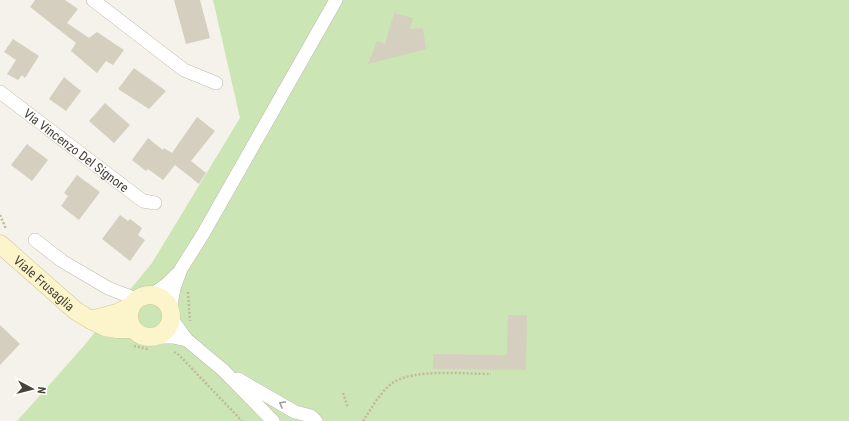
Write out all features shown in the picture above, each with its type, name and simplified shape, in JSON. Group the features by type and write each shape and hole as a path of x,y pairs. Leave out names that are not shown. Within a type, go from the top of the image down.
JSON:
{"street":[{"path":"93,0 184,70 216,82"},
{"path":"91,320 117,313 140,300 167,284 181,269 203,234 336,0"},
{"name":"Via Vincenzo Del Signore","path":"0,92 143,201 155,203"},
{"name":"Viale Frusaglia","path":"35,240 62,261 102,284 140,300 160,297 166,302 171,314 187,340 223,370"},
{"name":"Viale Frusaglia","path":"0,244 76,311 91,320 105,327 117,329 130,336 140,335 147,337 155,343 174,337 187,340"},
{"path":"155,343 169,326 174,288 181,269"},
{"path":"130,336 128,314 140,300"},
{"path":"223,370 273,421"},
{"path":"223,370 295,412 311,416 316,421"}],"path":[{"path":"188,291 190,322"},
{"path":"130,336 141,348 149,349 155,343"},
{"path":"170,349 178,355 242,421"},
{"path":"363,421 381,394 392,384 405,377 432,373 491,374"},
{"path":"343,393 348,408"}],"green space":[{"path":"213,0 849,0 849,421 17,421 82,348 152,263 240,118"}],"building":[{"path":"35,0 65,0 78,9 67,23 89,38 97,32 124,50 113,65 106,61 97,73 71,51 76,43 30,7"},
{"path":"174,0 200,0 210,38 186,44"},
{"path":"394,13 413,18 410,29 423,28 426,49 368,64 377,41 385,44"},
{"path":"13,39 39,56 25,78 22,75 18,80 7,74 16,60 4,52"},
{"path":"134,68 166,91 149,109 118,89"},
{"path":"64,77 81,91 66,111 49,99"},
{"path":"105,103 130,125 114,143 89,121"},
{"path":"197,117 215,131 191,161 206,173 199,184 175,165 163,180 148,169 146,171 132,160 148,138 163,150 164,148 172,153"},
{"path":"27,144 48,160 32,181 11,165"},
{"path":"77,175 100,192 79,220 61,206 68,196 64,193"},
{"path":"120,215 128,221 130,219 142,228 138,235 145,240 130,261 102,239"},
{"path":"508,315 527,315 526,370 433,369 433,354 507,355"},
{"path":"0,325 20,344 0,365"}]}
